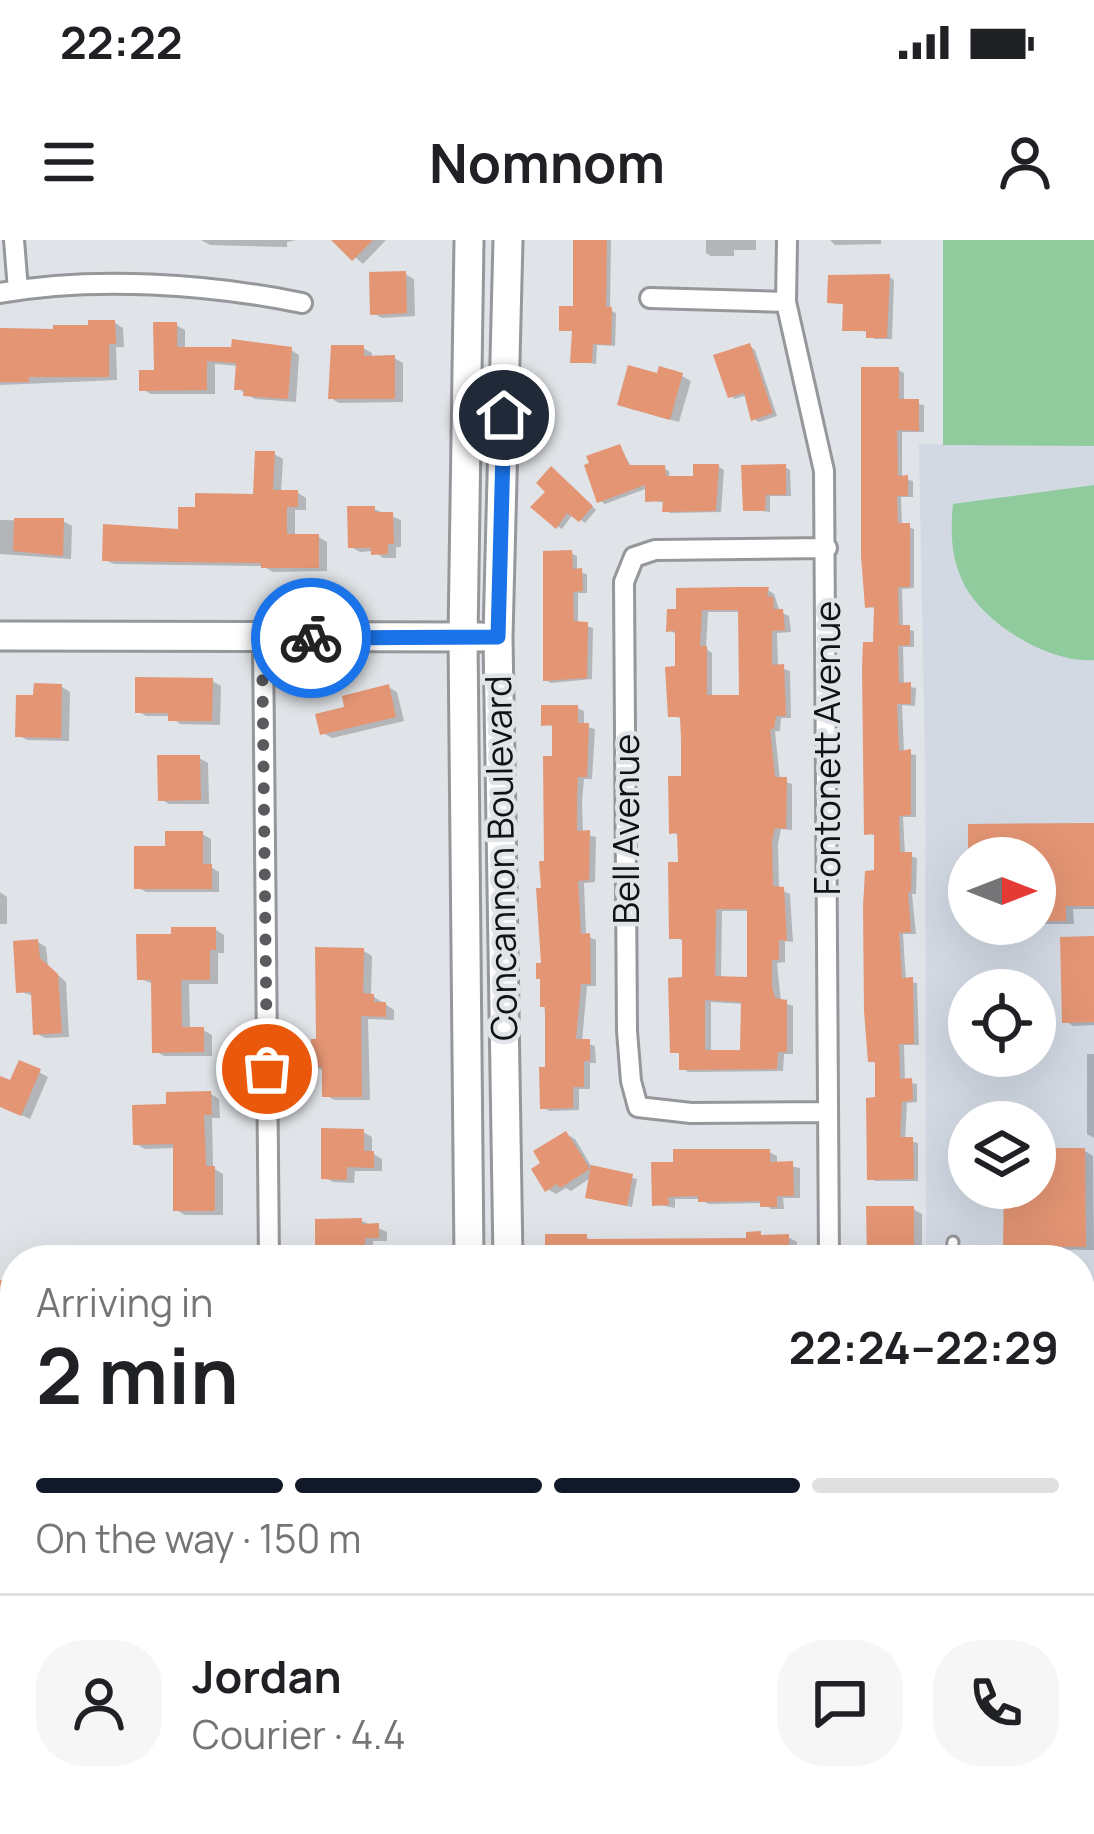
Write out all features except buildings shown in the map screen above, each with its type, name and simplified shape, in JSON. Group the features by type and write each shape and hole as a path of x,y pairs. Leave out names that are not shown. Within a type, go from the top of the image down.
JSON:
{"main road":[{"name":"Concannon Boulevard","path":"469,240 463,637 469,1245"},
{"name":"Concannon Boulevard","path":"508,240 498,637 508,1245"},
{"path":"0,636 498,637"}],"street":[{"path":"14,240 9,292 161,284 246,291 302,303"},
{"name":"Fontonett Avenue","path":"787,240 786,302 824,471 829,1245"},
{"path":"650,298 786,302"},
{"name":"Bell Avenue","path":"826,1112 691,1113 638,1107 627,1031 624,582 634,556 655,550 827,548"},
{"path":"262,638 269,1245"}],"lane":[{"path":"952,1241 952,1245"}],"shaded area":[{"path":"919,444 1094,446 1094,1245 926,1245"}],"green space":[{"path":"943,240 1094,240 1094,446 943,445"},
{"path":"1094,485 1094,660 1077,660 1022,640 976,602 955,557 953,504"}],"way so far":[{"path":"267,1069 262,638 311,638"}],"route":[{"path":"311,638 498,637 504,415"}]}
